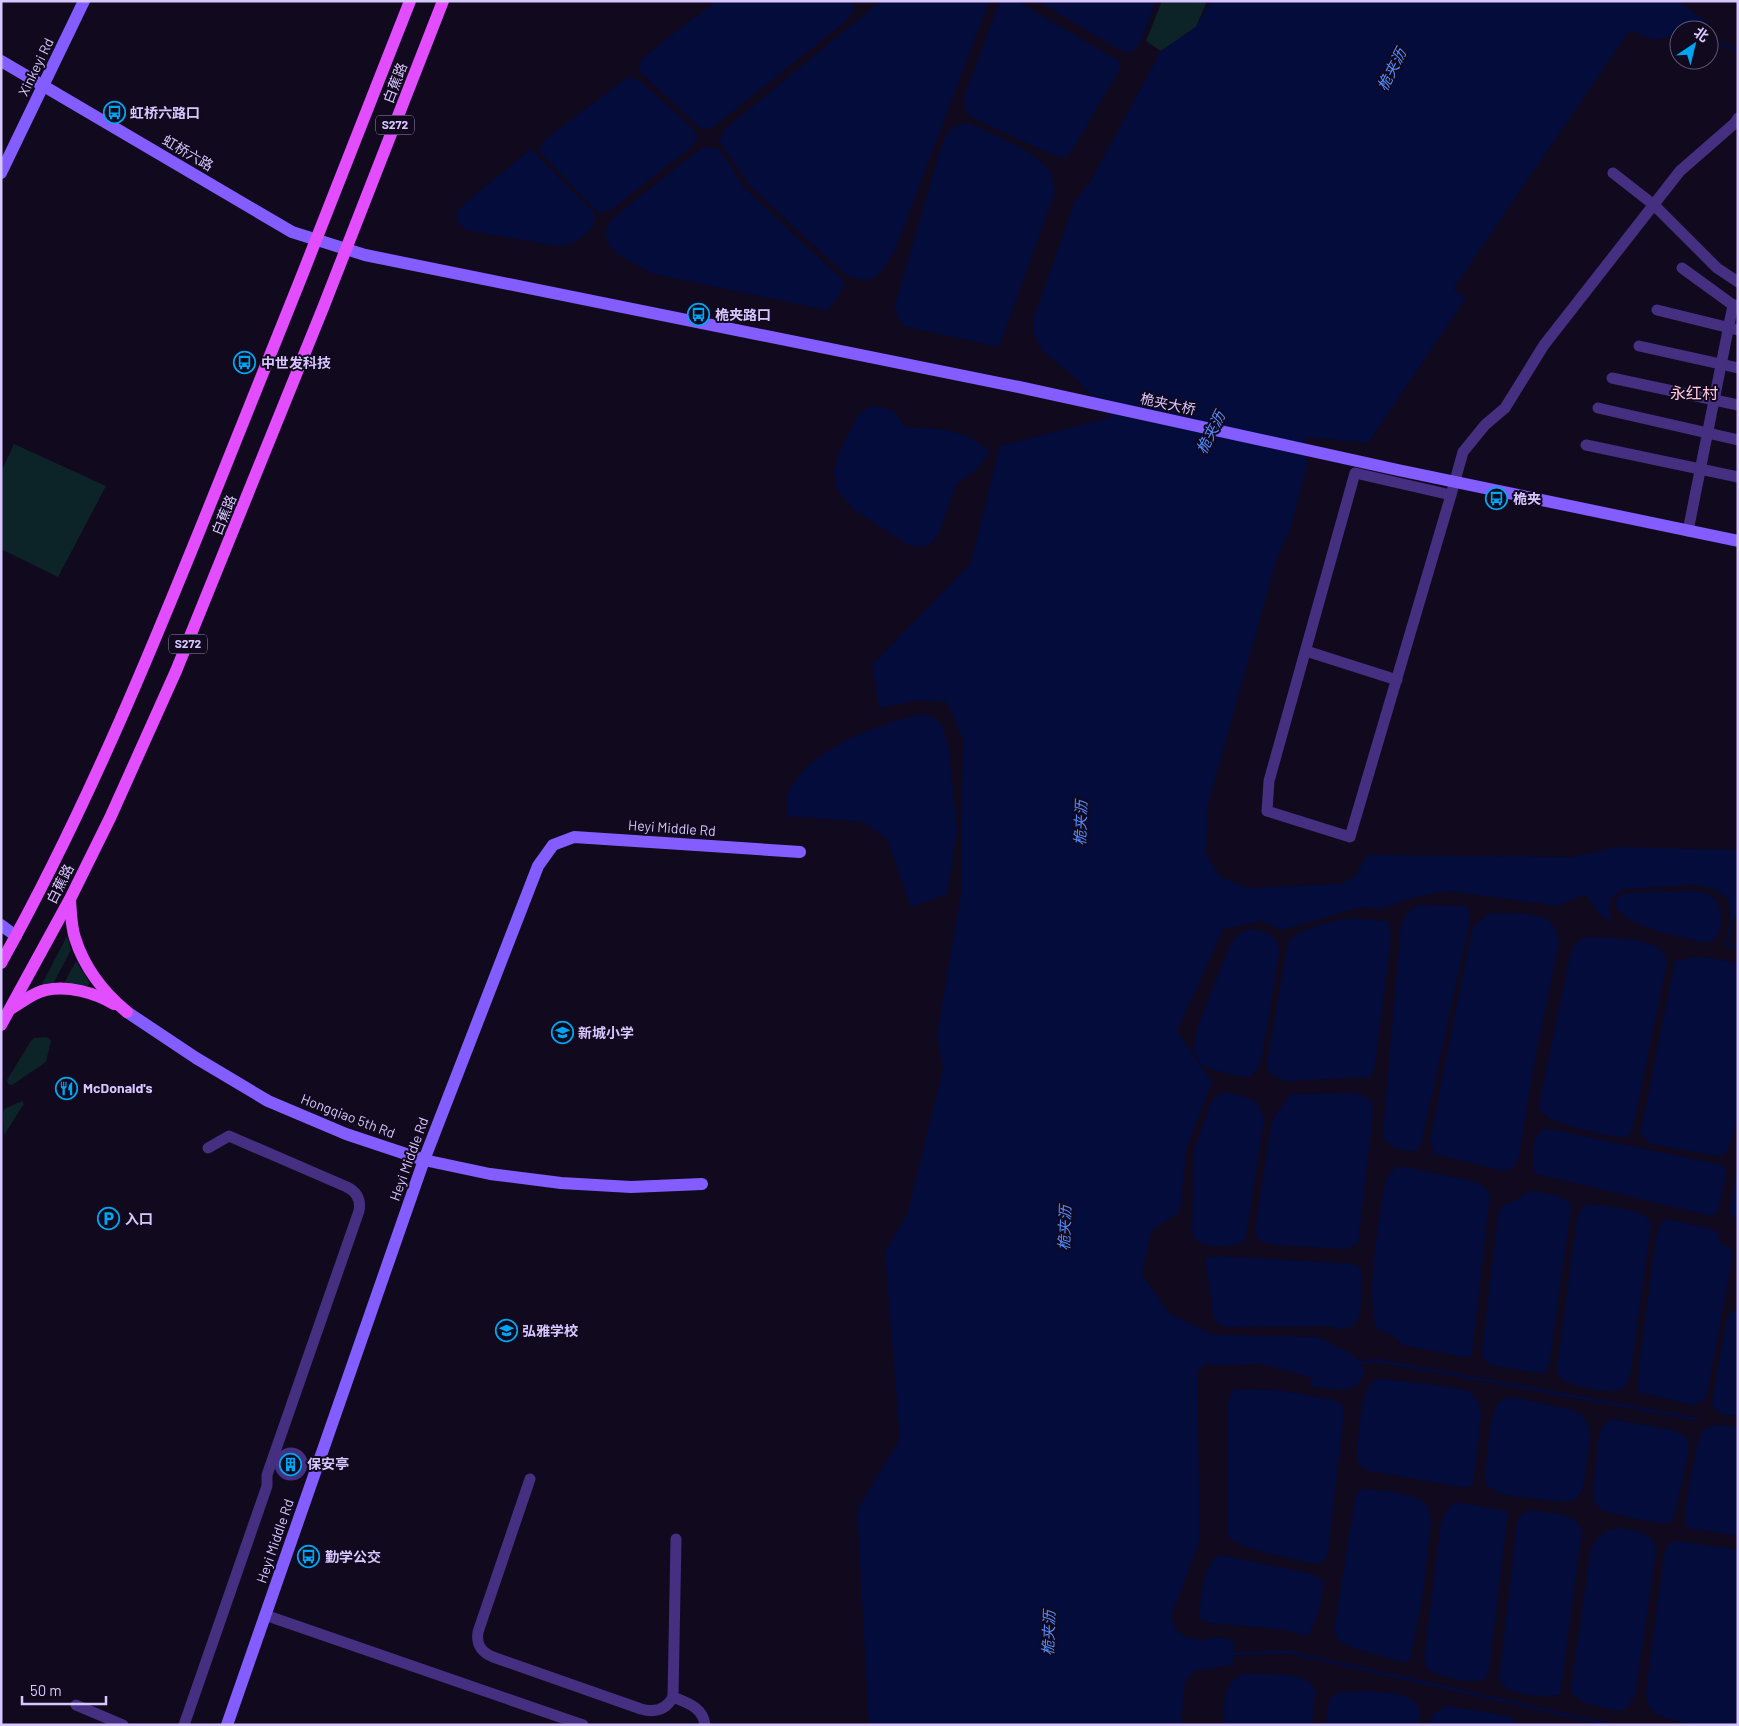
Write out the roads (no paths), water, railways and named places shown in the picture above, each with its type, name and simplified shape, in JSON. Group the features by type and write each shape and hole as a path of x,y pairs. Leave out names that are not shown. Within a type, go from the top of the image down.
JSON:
{"main road":[{"name":"白蕉路","path":"1,963 51,868 131,697 206,516 410,1"},
{"name":"白蕉路","path":"1,1025 70,899 110,818 176,671 346,249 443,1"},
{"path":"70,899 75,938 84,960 112,999 126,1012"},
{"path":"12,1008 45,990 68,988 109,1001 126,1012"}],"street":[{"name":"Xinkeyi Rd","path":"1,173 84,1"},
{"name":"虹桥六路","path":"1,61 292,232 365,255"},
{"path":"1453,488 1355,474 1269,782 1267,812 1350,837 1397,680 1453,488 1463,452 1485,425 1505,408 1544,345 1680,171 1738,118"},
{"path":"1613,173 1654,205 1717,268 1738,282"},
{"name":"桅夹大桥","path":"365,255 1019,387 1398,470 1453,488 1738,541"},
{"path":"1682,268 1736,305 1733,329 1721,364 1688,531"},
{"path":"1657,310 1733,329"},
{"path":"1638,346 1738,368"},
{"path":"1612,378 1738,406"},
{"path":"1598,408 1738,440"},
{"path":"1586,445 1738,477"},
{"path":"1306,651 1397,680"},
{"name":"Heyi Middle Rd","path":"227,1725 424,1160 538,866 553,845 574,837 800,852"},
{"path":"1,925 16,936"},
{"name":"Hongqiao 5th Rd","path":"126,1012 196,1058 268,1101 346,1134 424,1160 490,1174 561,1183 631,1188 702,1184"},
{"path":"184,1725 267,1486 268,1475 277,1459 359,1211 360,1200 354,1190 229,1136 208,1148"},
{"path":"277,1459 287,1454 294,1454 301,1461 301,1468 315,1473"},
{"path":"530,1479 479,1627 477,1637 479,1646 493,1657 646,1710 660,1710 673,1697 676,1539"},
{"path":"265,1615 583,1725"},
{"path":"673,1697 699,1709 705,1725"},
{"path":"76,1705 123,1725"}],"water":[{"path":"716,1 851,1 855,8 846,21 712,128 702,129 639,71 639,64 646,55"},
{"path":"881,1 989,1 895,250 881,272 870,279 864,280 845,274 751,187 719,141 725,129"},
{"path":"1000,1 1017,1 1119,61 1120,69 1073,149 1065,157 1055,156 971,117 965,109 965,94"},
{"path":"1038,1 1155,1 1140,42 1134,50 1128,52 1118,49"},
{"name":"桅夹沥","path":"1211,1 1678,1 1704,20 1669,20 1669,37 1655,40 1630,30 1453,289 1466,298 1368,443 1305,437 1307,465 1291,527 1277,558 1208,804 1206,853 1219,876 1247,888 1341,884 1355,877 1367,855 1573,857 1617,847 1738,850 1738,913 1731,923 1728,898 1714,889 1697,885 1622,889 1609,901 1611,922 1601,915 1585,894 1558,906 1448,891 1415,897 1380,909 1361,907 1282,930 1262,921 1223,929 1177,1031 1212,1082 1186,1149 1180,1212 1151,1231 1142,1275 1170,1314 1214,1335 1318,1337 1355,1356 1365,1372 1358,1385 1344,1390 1312,1387 1310,1377 1261,1364 1215,1365 1206,1363 1197,1372 1200,1540 1171,1617 1177,1631 1188,1638 1204,1640 1217,1637 1234,1640 1233,1665 1195,1671 1185,1681 1181,1725 869,1725 857,1510 900,1439 885,1252 908,1212 943,1069 937,1035 961,894 963,739 947,702 918,700 879,708 872,665 971,563 1000,446 1112,417 1076,379 1043,351 1034,335 1034,317 1075,201 1090,182 1161,51 1196,27"},
{"path":"628,77 640,81 691,127 698,138 690,148 611,210 599,213 539,151 547,138"},
{"path":"960,124 971,124 1002,138 1034,156 1049,170 1054,183 1055,192 999,347 903,326 894,308 943,141 950,130"},
{"path":"711,147 719,150 725,157 743,187 845,282 838,297 827,310 653,274 619,255 609,245 605,233 610,222 618,214 695,153 703,148"},
{"path":"531,149 594,213 593,225 585,235 575,242 556,246 467,230 459,224 456,218 464,204"},
{"path":"871,406 884,407 892,411 906,428 930,428 951,431 971,439 990,452 976,470 956,485 939,533 930,544 919,547 907,544 854,510 837,490 834,471 840,451 859,414"},
{"path":"923,714 933,717 941,724 948,743 957,831 947,894 911,907 887,839 863,822 788,816 788,793 804,770 834,747 870,730"},
{"path":"1693,891 1710,895 1720,907 1720,929 1716,938 1709,942 1705,943 1642,925 1621,913 1615,904 1620,895 1627,893"},
{"path":"1420,905 1468,906 1470,920 1421,1145 1414,1152 1394,1148 1384,1139 1383,1133 1401,925 1408,913"},
{"path":"1491,913 1526,914 1543,918 1550,922 1556,930 1559,942 1532,1074 1519,1156 1514,1166 1504,1171 1434,1154 1430,1141 1472,931 1480,920"},
{"path":"1354,918 1388,921 1391,936 1374,1072 1369,1077 1285,1081 1272,1075 1268,1070 1267,1063 1288,942 1300,932 1328,923"},
{"path":"1249,929 1266,932 1274,938 1277,942 1279,954 1261,1063 1250,1076 1241,1077 1210,1069 1200,1063 1194,1051 1199,1023 1231,943 1240,933"},
{"path":"1587,937 1629,939 1651,944 1660,949 1665,955 1667,962 1632,1131 1624,1137 1595,1133 1553,1120 1545,1116 1539,1105 1570,956 1576,944"},
{"path":"1694,957 1712,958 1738,964 1738,1115 1729,1148 1724,1155 1718,1156 1651,1144 1643,1137 1641,1132 1675,961"},
{"path":"1225,1092 1251,1099 1259,1107 1264,1121 1245,1241 1234,1245 1211,1246 1198,1241 1193,1235 1194,1150 1210,1105 1215,1096"},
{"path":"1351,1093 1361,1095 1370,1100 1373,1113 1358,1244 1345,1249 1273,1245 1260,1241 1255,1231 1272,1120 1291,1094"},
{"path":"1545,1128 1721,1165 1726,1170 1726,1174 1718,1212 1711,1216 1537,1174 1533,1168 1535,1140"},
{"path":"1738,1160 1738,1220 1731,1214 1730,1209"},
{"path":"1397,1167 1471,1181 1487,1189 1490,1194 1472,1353 1469,1358 1403,1345 1390,1334 1376,1329 1372,1296 1376,1242 1383,1191 1389,1175"},
{"path":"1533,1191 1563,1197 1569,1202 1571,1208 1549,1366 1545,1373 1542,1374 1491,1365 1483,1358 1482,1352 1498,1215 1505,1204 1517,1200 1527,1192"},
{"path":"1592,1204 1633,1211 1647,1218 1651,1223 1631,1370 1624,1387 1615,1391 1581,1387 1566,1382 1558,1374 1557,1368 1577,1220 1582,1209"},
{"path":"1666,1219 1712,1229 1718,1233 1721,1244 1731,1249 1733,1254 1707,1394 1702,1402 1693,1405 1638,1392 1639,1365 1657,1232 1660,1225"},
{"path":"1218,1256 1354,1264 1360,1268 1362,1274 1361,1305 1356,1322 1350,1327 1341,1329 1329,1326 1228,1327 1219,1325 1214,1319 1205,1258"},
{"path":"1732,1311 1738,1311 1738,1416 1725,1415 1718,1412 1715,1410 1712,1402 1727,1318"},
{"path":"1384,1379 1466,1390 1475,1397 1480,1406 1481,1417 1473,1484 1466,1488 1369,1471 1362,1467 1358,1462 1357,1456 1365,1396 1372,1382"},
{"path":"1234,1389 1277,1390 1330,1399 1341,1403 1344,1412 1328,1553 1320,1563 1313,1564 1267,1553 1243,1545 1228,1536 1228,1400"},
{"path":"1511,1397 1576,1411 1585,1419 1590,1438 1583,1488 1577,1499 1565,1502 1503,1495 1489,1487 1485,1482 1494,1411 1500,1401"},
{"path":"1612,1419 1673,1430 1687,1438 1689,1450 1675,1513 1668,1523 1621,1516 1599,1508 1596,1503 1593,1494 1599,1434 1604,1425"},
{"path":"1713,1425 1738,1427 1738,1536 1692,1529 1687,1527 1685,1523 1688,1492 1699,1440 1703,1431"},
{"path":"1363,1489 1397,1493 1415,1498 1427,1507 1429,1512 1431,1522 1423,1593 1410,1661 1400,1662 1350,1647 1337,1639 1334,1629 1356,1494"},
{"path":"1456,1502 1508,1511 1489,1670 1485,1679 1480,1681 1466,1681 1435,1673 1426,1666 1424,1660 1441,1523 1448,1508"},
{"path":"1528,1510 1566,1516 1573,1519 1582,1530 1560,1695 1536,1696 1518,1693 1504,1686 1499,1680 1517,1524 1520,1516"},
{"path":"1619,1528 1643,1533 1648,1536 1655,1545 1656,1551 1635,1695 1627,1708 1622,1711 1585,1703 1574,1695 1571,1689 1591,1549 1602,1534"},
{"path":"1677,1541 1738,1550 1738,1718 1734,1725 1679,1722 1659,1715 1651,1709 1648,1703 1646,1691 1664,1556 1668,1544"},
{"path":"1220,1555 1312,1574 1322,1579 1323,1585 1319,1608 1307,1636 1285,1630 1208,1623 1201,1620 1199,1615 1206,1573 1214,1559"},
{"path":"1244,1674 1284,1675 1304,1679 1311,1684 1315,1690 1312,1725 1224,1725 1224,1702 1227,1688 1231,1682"},
{"path":"1364,1691 1395,1694 1410,1698 1420,1708 1420,1725 1326,1725 1329,1705 1333,1695 1344,1692"},
{"path":"1447,1706 1508,1716 1519,1725 1427,1725 1435,1712"}],"waterway":[{"path":"1719,42 1738,51"},
{"path":"1731,923 1727,945 1738,947"},
{"path":"1356,1364 1375,1360 1696,1419"},
{"path":"1231,1654 1289,1652 1610,1725"}],"place":[{"name":"虹桥六路口","path":"114,113"},
{"name":"桅夹路口","path":"699,315"},
{"name":"中世发科技","path":"245,363"},
{"name":"桅夹","path":"1497,499"},
{"name":"新城小学","path":"562,1033"},
{"name":"McDonald's","path":"67,1088"},
{"name":"入口","path":"109,1219"},
{"name":"弘雅学校","path":"506,1331"},
{"name":"保安亭","path":"291,1464"},
{"name":"勤学公交","path":"309,1557"}],"district":[{"name":"永红村","path":"1694,393"}]}
